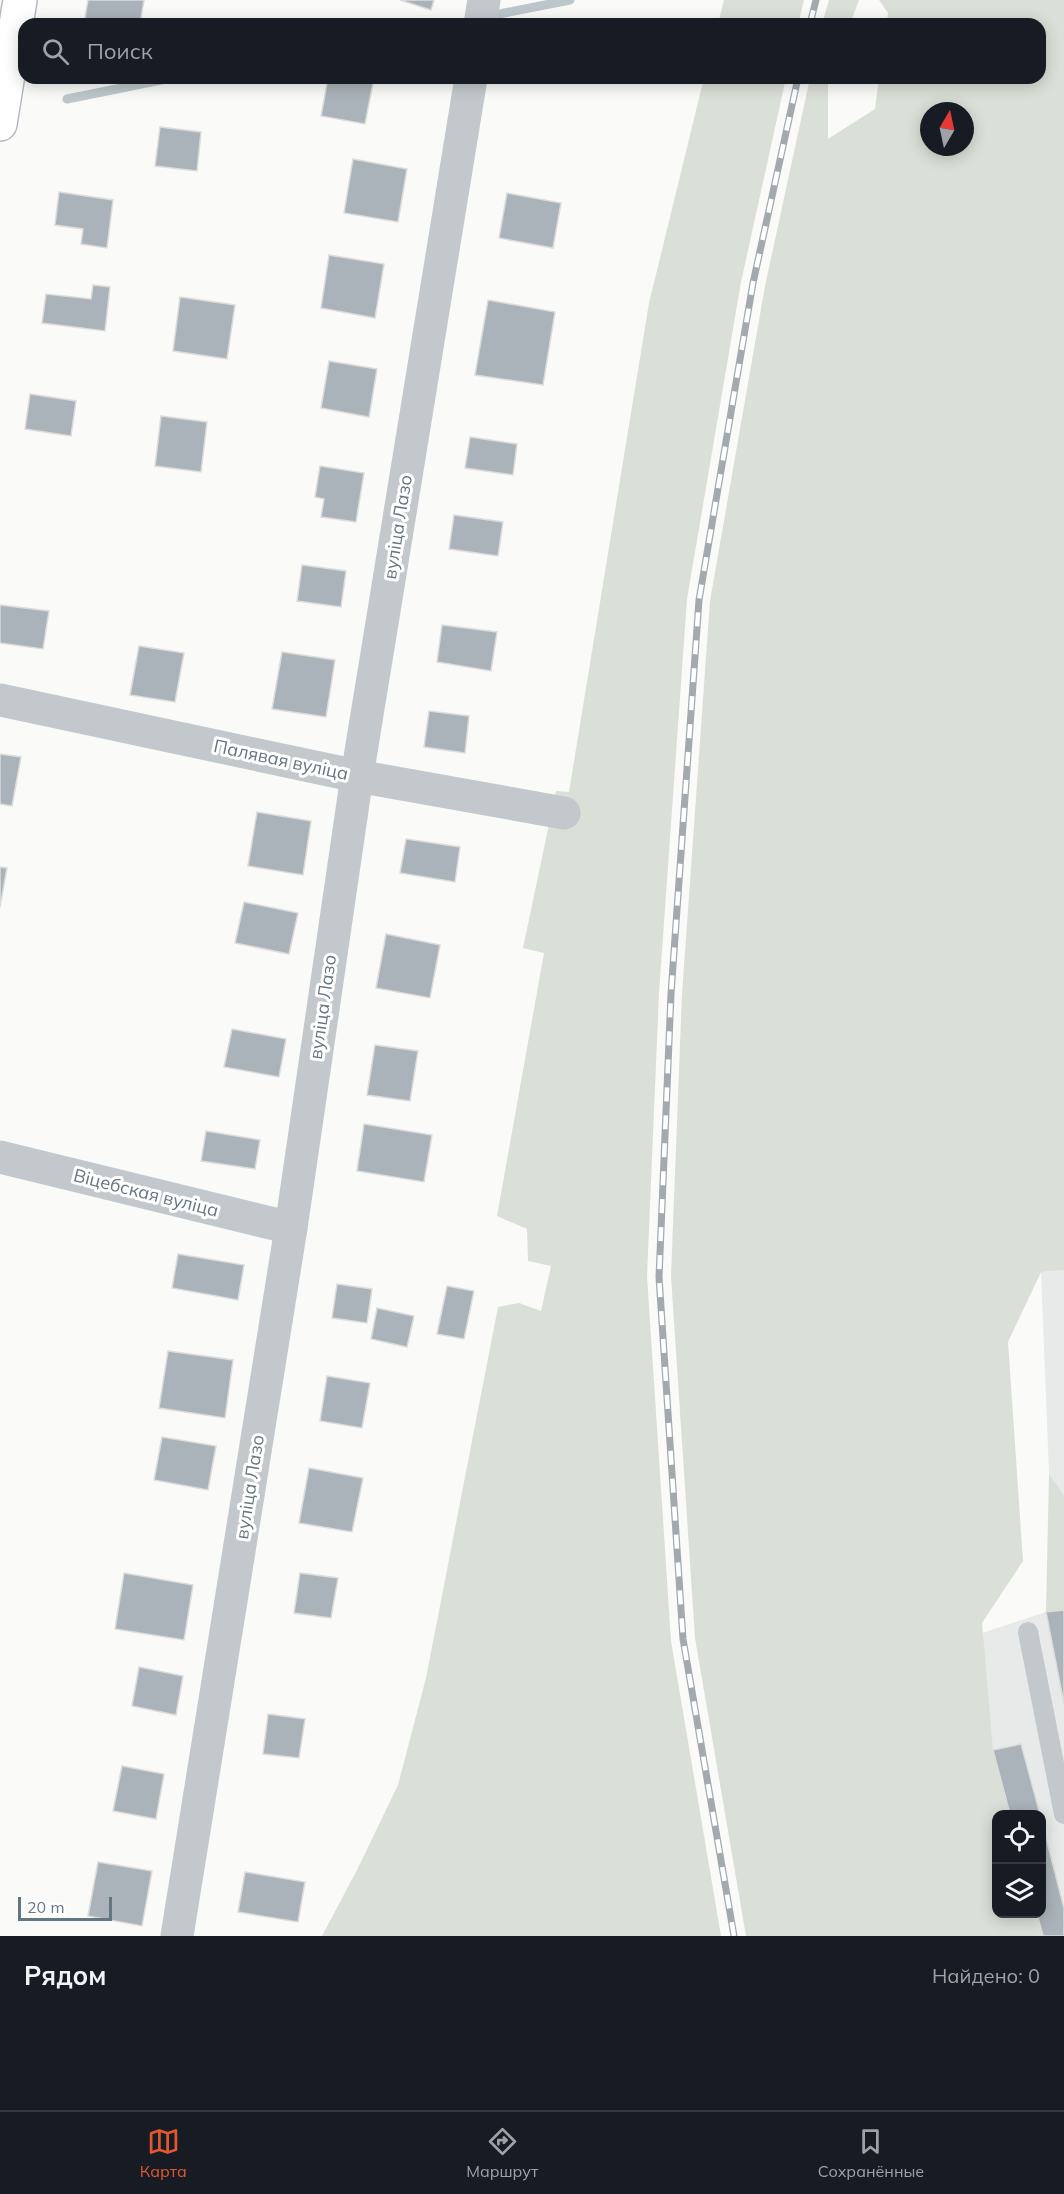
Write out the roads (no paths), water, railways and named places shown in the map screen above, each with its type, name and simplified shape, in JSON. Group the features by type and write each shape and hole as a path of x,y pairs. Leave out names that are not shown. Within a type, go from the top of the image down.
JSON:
{"street":[{"path":"0,124 7,42 20,0"},
{"path":"481,18 484,0"},
{"name":"вуліца Лазо","path":"177,1936 291,1228 357,776 470,84"},
{"name":"Палявая вуліца","path":"0,700 357,776 564,813"},
{"name":"Віцебская вуліца","path":"0,1157 291,1228"}],"lane":[{"path":"1028,1632 1064,1814"}],"waterway":[{"path":"494,15 570,0"},
{"path":"67,99 141,84"}],"railway":[{"path":"812,18 816,0"},
{"path":"734,1936 683,1639 659,1277 671,994 699,600 753,283 797,84"}]}
